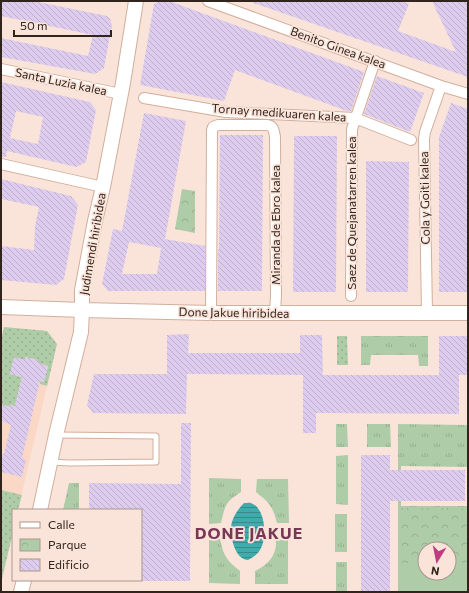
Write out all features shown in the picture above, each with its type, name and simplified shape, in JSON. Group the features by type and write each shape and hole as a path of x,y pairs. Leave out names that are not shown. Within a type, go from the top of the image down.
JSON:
{"main road":[{"name":"Judimendi hiribidea","path":"40,509 56,435 81,332 82,290 121,94 136,1"},
{"name":"Done Jakue hiribidea","path":"1,307 211,313 468,314"},
{"path":"21,592 24,581"}],"street":[{"name":"Benito Ginea kalea","path":"208,1 441,86 468,94"},
{"name":"Saez de Quejanatarren kalea","path":"351,296 352,129 375,61"},
{"name":"Santa Luzia kalea","path":"1,69 121,94"},
{"name":"Cola y Goiti kalea","path":"427,313 424,139 441,86"},
{"name":"Tornay medikuaren kalea","path":"144,98 226,112 355,118 411,140"},
{"name":"Tornay medikuaren kalea","path":"211,313 212,130 218,125 267,125 272,127 275,136"},
{"name":"Miranda de Ebro kalea","path":"275,136 275,313"},
{"path":"1,164 103,187"}],"lane":[{"path":"50,462 156,462 156,436 56,435"}],"shaded area":[{"path":"4,327 47,331 57,344 18,509 12,509 12,536 1,583 1,340"}],"green space":[{"path":"182,189 195,191 195,233 175,229"},
{"path":"4,327 47,331 57,344 47,386 40,384 40,381 44,382 48,366 38,363 38,360 26,357 25,360 14,358 10,374 22,377 15,406 10,405 10,407 1,404 1,340"},
{"path":"337,336 347,336 348,365 337,365"},
{"path":"361,336 428,336 428,366 419,366 418,355 371,355 370,365 361,365"},
{"path":"336,424 347,424 348,447 336,447"},
{"path":"367,424 390,424 391,447 367,447"},
{"path":"398,424 468,425 468,467 401,466 401,506 468,506 468,508 398,508"},
{"path":"348,455 348,505 336,504 336,456"},
{"path":"209,478 241,479 241,492 226,505 221,523 209,524"},
{"path":"257,479 288,479 289,523 277,523 270,505 256,492"},
{"path":"69,483 79,483 79,509 63,509"},
{"path":"1,490 22,495 18,509 12,509 12,536 1,583"},
{"path":"398,508 468,508 468,563 457,563 457,541 417,541 417,563 398,563"},
{"path":"335,514 347,514 347,552 335,552"},
{"path":"220,539 226,557 240,571 240,584 209,583 209,540"},
{"path":"276,540 288,540 288,584 255,584 255,571 264,566 271,559 275,550"},
{"path":"336,562 347,562 347,592 336,592"},
{"path":"398,563 417,563 417,581 457,581 457,563 468,563 468,592 398,592"}],"water":[{"path":"244,503 252,503 257,508 261,513 264,526 264,539 260,550 256,555 248,560 242,558 236,551 232,541 231,531 234,517"}],"building":[{"path":"1,1 33,1 107,16 112,25 104,68 95,74 1,57 1,38 88,56 93,35 1,16"},
{"path":"159,1 169,1 364,72 351,111 347,111 235,70 224,101 140,85 154,4"},
{"path":"254,1 401,1 409,4 398,31 456,52 432,1 468,1 468,77 253,3"},
{"path":"377,76 424,93 410,132 364,114"},
{"path":"1,82 90,102 96,110 86,162 76,167 7,151 6,157 1,157","holes":["16,111 43,117 38,144 10,138"]},
{"path":"451,103 468,109 468,292 439,292 439,137"},
{"path":"144,113 186,121 165,239 205,246 205,291 108,291 102,284 113,229 122,231","holes":["129,242 161,248 157,274 122,274"]},
{"path":"220,135 263,135 262,291 218,291"},
{"path":"294,136 337,136 336,292 293,292"},
{"path":"366,161 409,162 408,292 366,292"},
{"path":"1,179 71,196 78,205 64,279 56,285 1,280 1,246 34,250 35,226 39,207 1,199"},
{"path":"189,334 188,353 300,353 300,335 322,335 323,375 439,375 439,336 468,336 468,375 459,375 459,414 316,413 316,433 303,433 303,375 187,374 186,414 93,413 87,405 94,374 167,374 167,335"},
{"path":"14,357 25,360 25,357 38,360 38,363 48,366 44,382 40,381 22,458 26,460 22,477 1,472 1,453 4,454 11,425 1,421 1,404 10,407 10,405 15,406 22,377 10,374"},
{"path":"181,423 191,423 190,581 142,581 142,509 89,509 89,483 181,484"},
{"path":"361,455 390,455 390,470 465,470 465,501 390,501 390,592 361,592"}],"district":[{"name":"DONE JAKUE","path":"249,533"}]}
